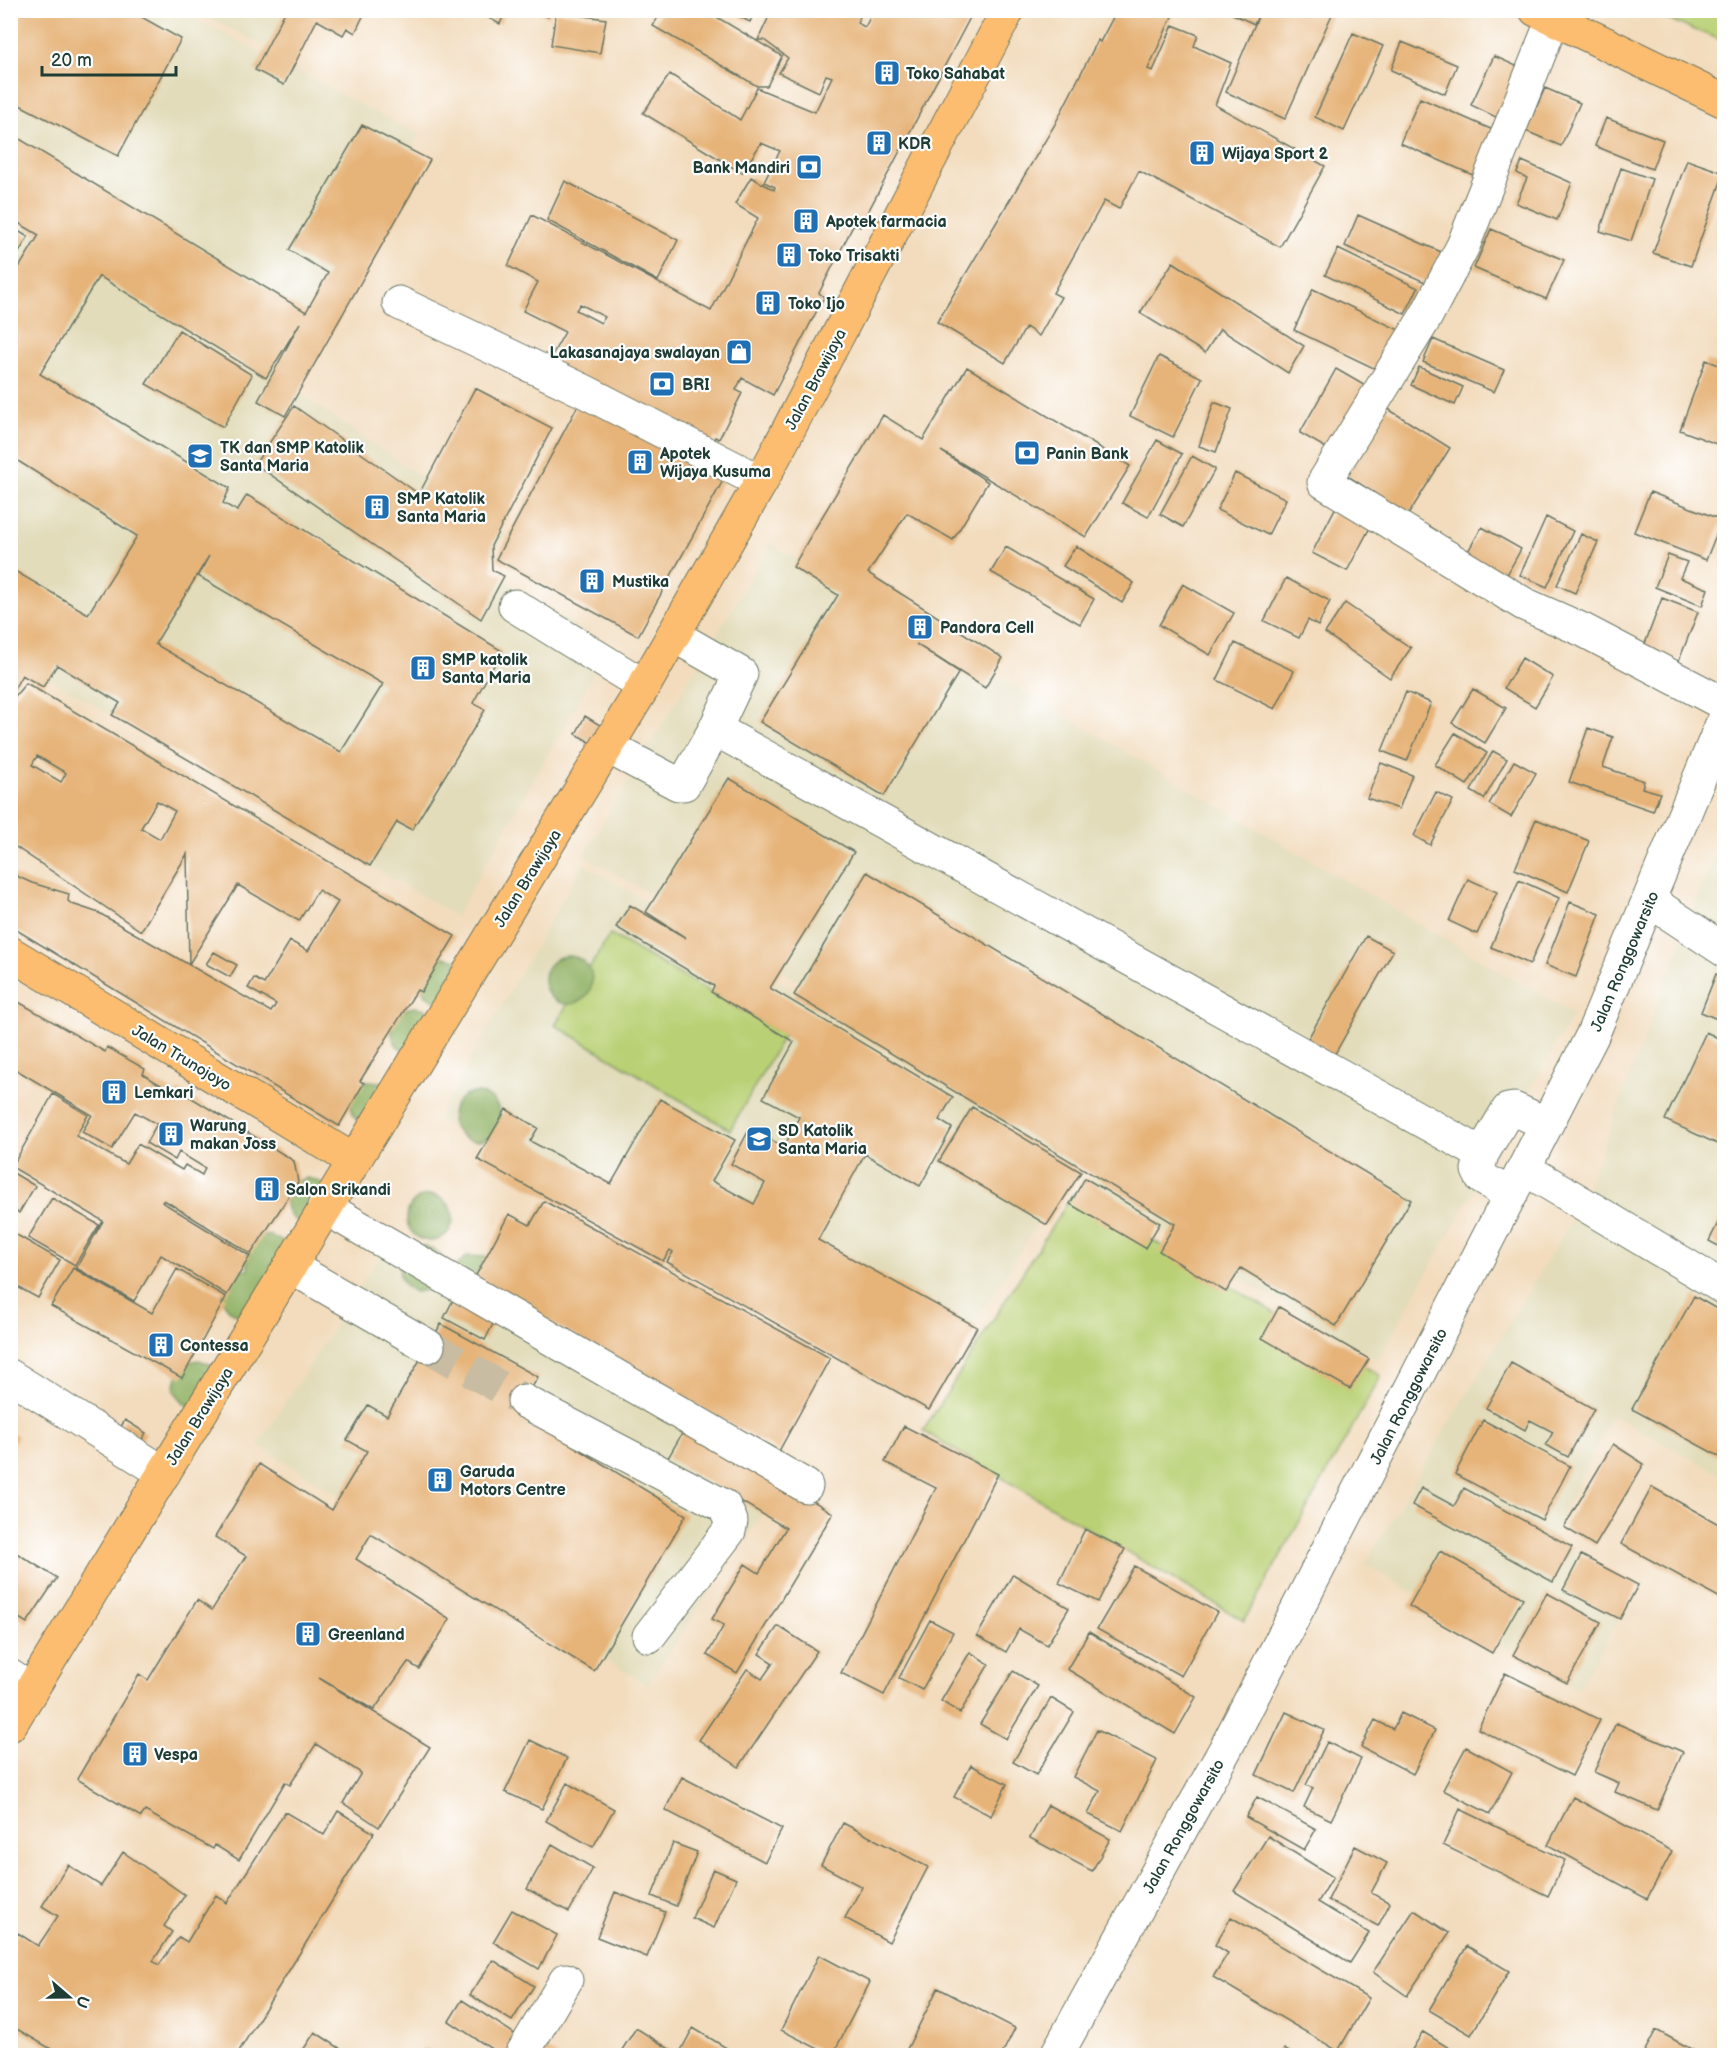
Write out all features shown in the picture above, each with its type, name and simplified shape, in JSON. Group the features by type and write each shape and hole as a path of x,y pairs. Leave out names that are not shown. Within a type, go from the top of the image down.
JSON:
{"main road":[{"name":"Jalan Brawijaya","path":"10,1725 21,1683 164,1473 291,1267 324,1207 644,686 761,482 1008,10"},
{"path":"1545,15 1725,101"},
{"name":"Jalan Trunojoyo","path":"10,953 353,1160"}],"street":[{"path":"1545,15 1463,246 1425,318 1324,482 1524,604 1583,630 1725,704"},
{"path":"399,303 584,391 761,482"},
{"path":"515,606 644,686"},
{"path":"608,747 678,784 684,784 715,729 741,674 673,635"},
{"name":"Jalan Ronggowarsito","path":"1056,2055 1227,1746 1592,1036 1725,719"},
{"path":"715,729 1482,1154"},
{"path":"1650,901 1725,950"},
{"path":"1547,1124 1514,1109 1508,1110 1482,1154 1478,1170 1482,1178 1518,1182 1725,1288"},
{"path":"324,1207 806,1486"},
{"path":"291,1267 428,1346"},
{"path":"10,1376 164,1473"},
{"path":"524,1401 724,1506 730,1521 729,1531 649,1636"},
{"path":"521,2055 567,1980"}],"shaded area":[{"name":"TK dan SMP Katolik Santa Maria","path":"11,11 180,11 419,135 275,377 506,535 483,567 609,647 456,916 11,656 10,254 31,220 11,208"},
{"path":"196,11 289,11 269,48"},
{"path":"771,544 1573,1014 1378,1360 1085,1185 1100,1158 584,855"},
{"path":"1724,830 1724,1476 1612,1415 1553,1534 1632,1598 1577,1689 1365,1564 1581,1204"},
{"name":"SD Katolik Santa Maria","path":"583,864 1078,1159 931,1393 437,1119"},
{"path":"388,1243 796,1464 647,1685 258,1445"}],"green space":[{"path":"1645,11 1724,11 1724,41"},
{"path":"610,934 784,1035 730,1130 555,1025"},
{"path":"568,956 585,963 592,980 585,997 568,1004 551,997 544,980 551,963"},
{"path":"436,958 454,959 463,965 437,1003 426,995 421,987"},
{"path":"415,1007 425,1009 434,1015 408,1054 395,1042 392,1027 399,1014"},
{"path":"365,1081 383,1082 392,1088 360,1124 352,1113 351,1101 355,1091"},
{"path":"476,1093 493,1100 500,1117 493,1134 476,1141 459,1134 452,1117 459,1100"},
{"path":"308,1178 327,1187 302,1224 294,1220 289,1213 286,1199 293,1185"},
{"path":"1073,1193 1381,1376 1244,1621 923,1431"},
{"path":"430,1195 439,1196 447,1201 452,1209 452,1227 447,1235 439,1240 430,1241 421,1240 413,1235 408,1227 407,1218 408,1209 413,1201 421,1196"},
{"path":"269,1235 288,1243 247,1316 235,1314 222,1300 223,1288 237,1270 249,1270 247,1258 250,1247 253,1242"},
{"path":"422,1246 437,1251 446,1264 437,1288 415,1292 402,1281 400,1264"},
{"path":"467,1256 486,1257 495,1264 500,1283 454,1274 459,1263"},
{"path":"198,1360 217,1369 191,1407 185,1404 174,1391 176,1380 183,1367"}],"building":[{"path":"10,10 129,10 181,39 118,156 10,100"},
{"path":"286,10 366,10 355,33 347,28 343,35 317,20 284,85 255,70"},
{"path":"473,10 506,10 500,24"},
{"path":"535,10 551,10 548,17"},
{"path":"662,10 705,10 782,56 767,86 757,86 653,26"},
{"path":"726,10 755,10 750,22"},
{"path":"772,10 863,10 857,23 865,27 874,10 974,10 860,227 854,224 819,293 824,297 773,395 742,378 736,390 742,393 719,439 715,437 708,449 547,364 565,332 523,311 538,282 508,266 532,215 711,311 758,218 735,204 751,177 774,190 775,187 764,182 780,151 761,143 742,173 643,113 670,74 740,120 757,88 815,112 832,77 826,75 819,92 779,73 788,58 764,40 758,40","holes":["580,304 605,317 601,323 576,310"]},
{"path":"1117,10 1175,10 1148,69 1153,71 1173,25 1198,35 1194,46 1231,63 1215,105 1325,166 1280,247 1139,171 1119,209 1104,201 1053,293 1061,297 1039,336 1026,327 1005,363 937,322 1054,126 1098,40 1100,42"},
{"path":"1224,10 1261,10 1254,24"},
{"path":"1261,10 1334,10 1285,119 1226,92"},
{"path":"556,12 606,19 600,53 551,45"},
{"path":"1353,33 1383,46 1344,131 1315,117"},
{"path":"1402,42 1457,65 1445,94 1391,70"},
{"path":"1494,56 1523,69 1500,119 1471,105"},
{"path":"1545,88 1580,103 1561,146 1526,131"},
{"path":"1420,98 1502,134 1482,179 1400,143"},
{"path":"1606,118 1663,140 1652,169 1595,146"},
{"path":"362,125 430,160 285,416 258,401 300,323 266,378 99,276 40,374 230,488 223,503 237,511 247,495 502,651 473,703 485,710 412,830 397,822 370,866 112,715 120,703 57,665 43,687 22,675 10,696 10,568 88,614 137,536 10,456 10,282 39,235 10,218 10,133 306,312 328,273 289,250","holes":["209,556 198,576 383,684 341,752 155,644"]},
{"path":"1687,160 1724,173 1691,266 1653,253"},
{"path":"1522,161 1572,183 1557,220 1516,203 1527,178 1517,173"},
{"path":"1621,168 1652,179 1631,241 1600,231"},
{"path":"565,181 678,240 658,281 547,220"},
{"path":"1358,215 1441,252 1427,283 1345,246"},
{"path":"10,226 28,237 10,268"},
{"path":"1491,229 1564,260 1546,299 1474,268"},
{"path":"1338,249 1418,288 1405,314 1325,275"},
{"path":"1173,262 1304,346 1288,373 1220,329 1205,353 1140,313"},
{"path":"1313,289 1399,330 1380,371 1294,330"},
{"path":"179,330 252,375 223,427 146,384"},
{"path":"1433,339 1504,370 1494,392 1423,362"},
{"path":"1159,356 1202,378 1173,437 1130,416"},
{"path":"1706,360 1724,367 1724,447 1680,430"},
{"path":"967,367 1130,466 1086,537 941,451 988,482 953,540 907,513 868,573 1003,658 985,688 916,644 959,672 884,796 760,722 838,595 793,567 810,537 883,415 923,440"},
{"path":"1419,367 1463,387 1455,405 1411,385"},
{"path":"1336,369 1369,388 1333,452 1300,433"},
{"name":"SMP Katolik Santa Maria","path":"475,388 552,428 491,546 492,570 504,576 481,619 255,464 294,406 419,494"},
{"path":"584,394 727,473 638,636 496,559"},
{"path":"1214,402 1232,409 1216,452 1199,446"},
{"path":"1385,407 1450,448 1408,515 1343,473"},
{"path":"1157,440 1182,454 1148,517 1122,503"},
{"path":"1192,456 1215,469 1183,527 1160,514"},
{"path":"1235,473 1286,499 1268,535 1217,510"},
{"path":"1650,492 1722,520 1706,560 1634,532"},
{"path":"1341,497 1376,516 1347,571 1312,553"},
{"path":"1546,517 1573,531 1547,587 1520,575"},
{"path":"1482,527 1521,549 1503,582 1463,560"},
{"path":"1581,534 1598,542 1575,593 1557,585"},
{"path":"1076,546 1134,583 1122,603 1063,566"},
{"path":"1006,547 1094,599 1080,624 991,572"},
{"path":"1668,555 1687,562 1680,578 1708,589 1702,606 1655,587"},
{"path":"1286,578 1330,601 1318,626 1308,620 1299,638 1264,621"},
{"path":"1183,584 1234,613 1210,655 1159,625"},
{"path":"1662,598 1698,612 1678,663 1643,649"},
{"path":"1345,603 1411,648 1390,678 1325,633"},
{"path":"1235,643 1294,671 1275,709 1217,680"},
{"path":"1522,658 1553,677 1535,707 1504,688"},
{"path":"26,683 455,936 421,992 417,990 360,1081 364,1083 339,1126 10,926 10,873 32,883 69,894 68,901 72,904 99,913 271,1012 276,1004 248,988 254,978 264,984 290,941 308,951 338,902 318,890 299,921 238,885 189,964 187,854 141,931 10,843 10,702","holes":["37,756 66,773 61,782 32,765","157,801 175,811 160,839 141,828"]},
{"path":"1473,689 1506,708 1485,743 1452,723"},
{"path":"1406,692 1431,703 1407,761 1382,751"},
{"path":"585,716 608,730 598,747 576,734"},
{"path":"1588,728 1613,737 1603,767 1644,781 1642,788 1660,793 1653,811 1569,782"},
{"path":"1455,733 1487,753 1467,785 1435,765"},
{"path":"1493,751 1507,759 1484,799 1471,791"},
{"path":"1514,761 1536,773 1511,817 1489,804"},
{"path":"1381,763 1412,775 1399,809 1367,798"},
{"path":"729,778 854,852 770,988 953,1097 939,1120 952,1128 920,1186 865,1154 818,1240 977,1327 929,1410 667,1262 673,1252 670,1250 663,1261 477,1159 506,1109 538,1128 530,1141 611,1184 660,1099 735,1140 712,1181 754,1204 765,1183 731,1164 750,1128 784,1147 799,1117 763,1098 794,1042 711,992 714,986 616,927 630,905 686,938 646,912"},
{"path":"1436,792 1453,800 1430,845 1414,836"},
{"path":"1536,819 1589,841 1568,892 1515,869"},
{"path":"867,872 1411,1200 1336,1326 1241,1268 1226,1292 1159,1251 1175,1224 794,995"},
{"path":"1468,879 1497,892 1477,934 1449,921"},
{"path":"1519,880 1559,898 1530,964 1491,947"},
{"path":"1570,902 1600,914 1576,977 1545,965"},
{"path":"1366,936 1393,951 1332,1059 1305,1044"},
{"path":"214,952 237,965 230,977 206,964"},
{"path":"1716,974 1724,977 1724,1022 1701,1012"},
{"path":"10,997 105,1052 107,1047 145,1069 143,1074 154,1081 176,1094 179,1090 294,1161 298,1182 251,1254 164,1200 162,1202 250,1256 227,1295 161,1255 134,1301 76,1268 103,1221 12,1167 53,1094 88,1115 76,1136 126,1164 138,1144 182,1170 185,1165 202,1175 205,1168 179,1152 175,1160 146,1143 157,1124 135,1112 112,1149 82,1132 92,1115 10,1066"},
{"path":"1706,1032 1724,1041 1724,1147 1665,1120"},
{"path":"972,1107 1081,1172 1047,1225 939,1161"},
{"path":"10,1171 35,1186 19,1213 10,1207"},
{"path":"1085,1178 1160,1223 1145,1248 1070,1204"},
{"path":"52,1198 99,1225 75,1265 28,1238"},
{"path":"544,1201 830,1358 779,1451 474,1279 509,1214 530,1225"},
{"path":"1724,1211 1724,1249 1709,1241"},
{"path":"10,1231 60,1260 38,1298 10,1283"},
{"name":"Contessa","path":"73,1268 152,1313 177,1269 226,1297 182,1378 51,1306"},
{"path":"1694,1296 1724,1313 1724,1459 1632,1409"},
{"path":"453,1300 494,1322 485,1340 444,1318"},
{"path":"1279,1307 1369,1359 1350,1389 1262,1338"},
{"path":"441,1324 538,1377 524,1401 557,1436 686,1515 594,1671 371,1534 356,1559 450,1619 419,1669 408,1662 374,1710 319,1678 430,1747 379,1827 343,1803 361,1773 316,1744 290,1785 285,1782 239,1860 215,1845 213,1849 145,1811 141,1817 77,1779 139,1674 148,1680 197,1600 212,1610 246,1556 215,1537 259,1464 332,1510 367,1451 347,1440 368,1405 387,1416"},
{"path":"1511,1363 1594,1409 1568,1457 1546,1445 1553,1432 1530,1420 1525,1430 1486,1408"},
{"path":"125,1420 146,1433 134,1452 113,1439"},
{"path":"1483,1420 1570,1466 1542,1520 1455,1474"},
{"path":"687,1425 833,1513 737,1673 707,1655 724,1625 712,1619 745,1564 759,1573 786,1528 668,1458"},
{"path":"904,1426 998,1474 884,1695 841,1673 936,1488 885,1462"},
{"path":"10,1432 18,1436 10,1448"},
{"path":"1613,1444 1644,1464 1595,1546 1564,1527"},
{"path":"1652,1487 1724,1527 1724,1600 1621,1544"},
{"path":"1421,1488 1454,1506 1464,1488 1572,1547 1553,1582 1412,1505"},
{"path":"1085,1529 1125,1549 1098,1602 1059,1583"},
{"path":"10,1549 57,1578 27,1623 14,1615 10,1620"},
{"path":"1440,1551 1523,1598 1492,1653 1409,1606"},
{"path":"1581,1555 1638,1585 1620,1619 1563,1590"},
{"path":"1134,1566 1217,1612 1181,1676 1097,1629"},
{"path":"1013,1574 1069,1608 1047,1645 1019,1629 1006,1652 977,1636"},
{"path":"1547,1593 1601,1622 1567,1683 1513,1655"},
{"path":"930,1620 953,1632 922,1690 899,1678"},
{"path":"778,1626 817,1651 739,1767 699,1740 747,1669 762,1679 773,1663 759,1654"},
{"path":"1089,1632 1196,1697 1175,1734 1067,1669"},
{"path":"970,1652 989,1664 960,1713 941,1701"},
{"path":"1013,1671 1038,1686 1006,1739 980,1724"},
{"path":"1505,1673 1600,1720 1572,1776 1478,1729"},
{"path":"1051,1698 1074,1712 1036,1775 1013,1762"},
{"path":"1286,1712 1324,1730 1294,1793 1256,1775"},
{"path":"1401,1713 1435,1730 1413,1774 1361,1747 1375,1720 1393,1729"},
{"path":"1616,1723 1683,1752 1657,1810 1615,1792 1619,1783 1594,1772"},
{"path":"1097,1730 1157,1760 1122,1831 1088,1814 1100,1791 1073,1777"},
{"path":"530,1740 567,1758 542,1809 505,1792"},
{"path":"1327,1742 1361,1759 1331,1820 1304,1807 1313,1788 1306,1785"},
{"path":"1466,1747 1512,1772 1490,1814 1443,1790"},
{"path":"971,1765 1007,1784 991,1816 954,1797"},
{"path":"682,1777 782,1829 765,1862 665,1810"},
{"path":"567,1783 614,1809 593,1847 546,1821"},
{"path":"1257,1797 1316,1829 1304,1850 1246,1817"},
{"path":"1573,1797 1672,1851 1647,1899 1548,1845"},
{"path":"1048,1805 1110,1839 1092,1871 1030,1838"},
{"path":"1460,1809 1565,1860 1548,1896 1443,1845"},
{"path":"338,1811 374,1833 236,2056 63,2056 10,2025 10,1944 18,1933 38,1946 58,1916 42,1906 68,1865 101,1886 123,1852 185,1895 164,1926 172,1932 153,1961 159,1965 179,1937 187,1942 216,1895 227,1903 285,1812 324,1835"},
{"path":"843,1823 928,1867 889,1942 845,1918 862,1887 821,1865"},
{"path":"1268,1836 1333,1877 1318,1902 1369,1933 1350,1963 1234,1891"},
{"path":"673,1843 697,1852 676,1906 652,1896"},
{"path":"552,1844 593,1868 569,1912 527,1889"},
{"path":"1355,1846 1387,1863 1371,1893 1390,1903 1378,1926 1328,1900"},
{"path":"713,1869 736,1879 714,1928 692,1918"},
{"path":"615,1892 665,1912 647,1957 597,1937"},
{"path":"512,1910 557,1935 539,1969 493,1942"},
{"path":"1414,1910 1449,1933 1407,1996 1373,1972"},
{"path":"1231,1917 1369,1998 1338,2051 1213,1977 1228,1953 1215,1945"},
{"path":"1467,1946 1509,1971 1471,2035 1429,2010"},
{"path":"819,1955 870,1982 832,2056 781,2030"},
{"path":"493,1960 534,1986 512,2021 470,1995"},
{"path":"938,1988 1015,2028 1001,2056 915,2056 906,2051"},
{"path":"462,2000 521,2038 510,2056 502,2056 449,2021"},
{"path":"636,2028 671,2050 667,2056 618,2056"},
{"path":"693,2028 740,2056 682,2056 679,2054"},
{"path":"1656,2030 1704,2056 1642,2056"},
{"path":"315,2032 341,2049 336,2056 299,2056"},
{"path":"1423,2032 1462,2056 1408,2056"},
{"path":"537,2045 558,2056 532,2056"},
{"path":"426,2048 438,2056 422,2056"},
{"path":"1284,2049 1296,2056 1280,2056"}],"tunnel":[{"path":"428,1346 524,1401"}],"place":[{"name":"Toko Sahabat","path":"887,73"},
{"name":"KDR","path":"879,143"},
{"name":"Wijaya Sport 2","path":"1202,153"},
{"name":"Bank Mandiri","path":"809,167"},
{"name":"Apotek farmacia","path":"806,221"},
{"name":"Toko Trisakti","path":"789,255"},
{"name":"Toko Ijo","path":"768,303"},
{"name":"Lakasanajaya swalayan","path":"739,352"},
{"name":"BRI","path":"662,384"},
{"name":"Panin Bank","path":"1027,453"},
{"name":"TK dan SMP Katolik Santa Maria","path":"200,456"},
{"name":"Apotek Wijaya Kusuma","path":"640,462"},
{"name":"SMP Katolik Santa Maria","path":"377,507"},
{"name":"Mustika","path":"592,581"},
{"name":"Pandora Cell","path":"920,627"},
{"name":"SMP katolik Santa Maria","path":"423,668"},
{"name":"Lemkari","path":"114,1092"},
{"name":"Warung makan Joss","path":"171,1134"},
{"name":"SD Katolik Santa Maria","path":"759,1139"},
{"name":"Salon Srikandi","path":"267,1189"},
{"name":"Contessa","path":"161,1345"},
{"name":"Garuda Motors Centre","path":"440,1480"},
{"name":"Greenland","path":"308,1634"},
{"name":"Vespa","path":"135,1754"}]}
